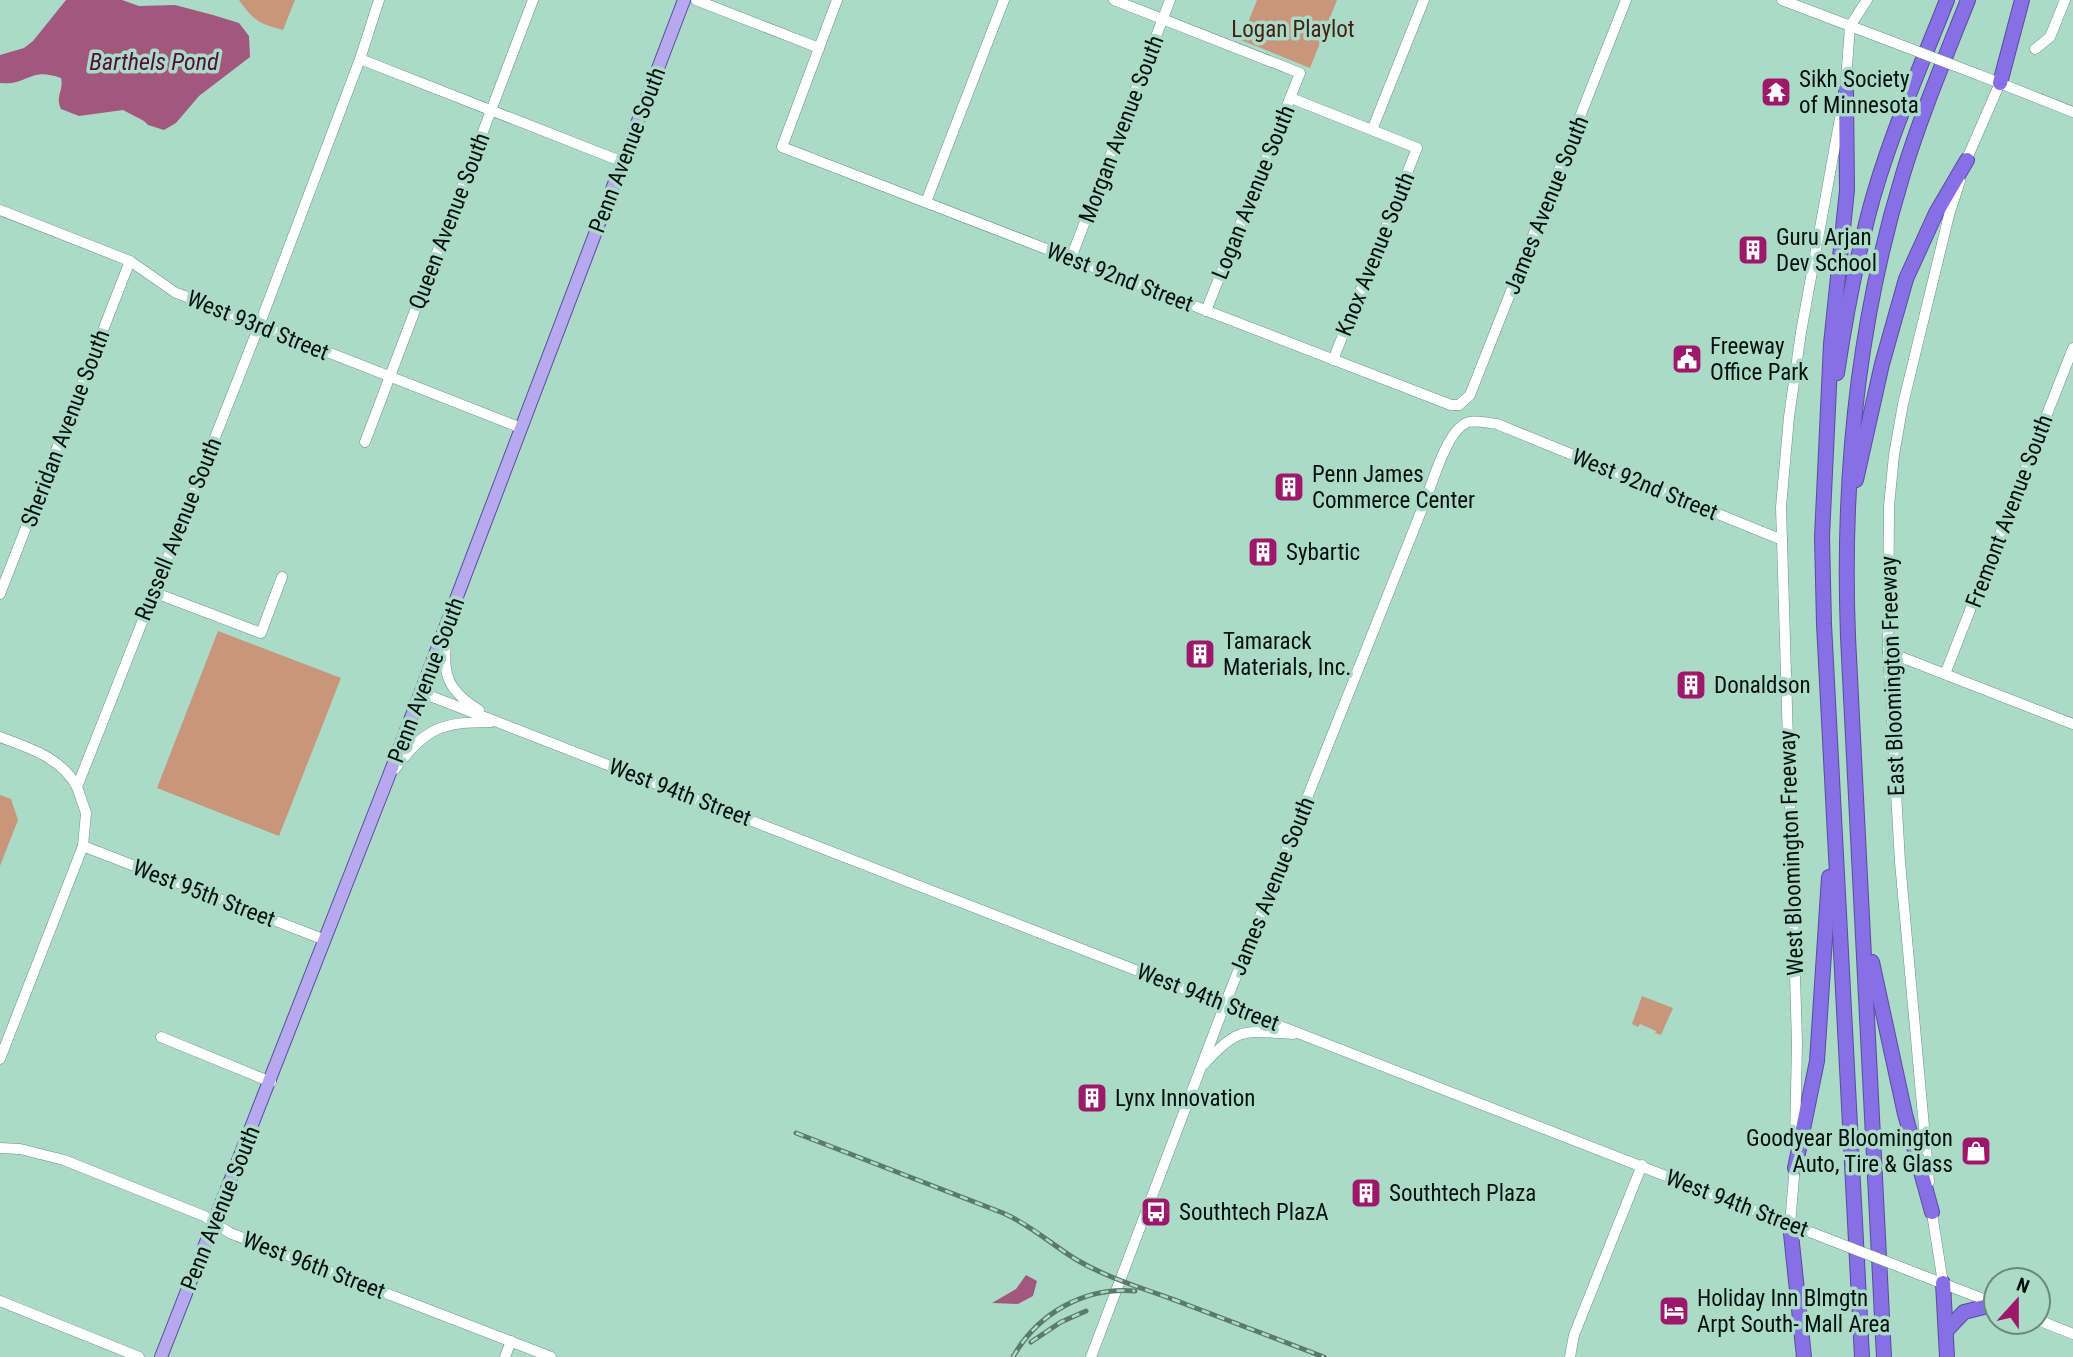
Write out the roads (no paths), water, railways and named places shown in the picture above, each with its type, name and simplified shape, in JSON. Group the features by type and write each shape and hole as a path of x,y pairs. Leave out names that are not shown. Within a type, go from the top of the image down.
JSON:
{"highway":[{"path":"1826,443 1854,274 1868,214 1891,143 1947,0"},
{"path":"1884,1357 1846,574 1847,519 1853,425 1876,275 1903,175 1921,121 1968,0"},
{"path":"2000,83 2022,0"},
{"path":"1846,91 1847,190 1830,344 1822,537 1824,624 1861,1357"},
{"path":"1847,519 1882,363 1906,279 1936,213 1967,160"},
{"path":"1795,1168 1817,1061 1834,813"},
{"path":"1863,919 1905,1114 1932,1212"},
{"path":"1790,1224 1804,1357"},
{"path":"1942,1283 1947,1357"},
{"path":"1946,1331 1964,1312 1982,1308"}],"main road":[{"name":"Penn Avenue South","path":"162,1357 326,940 684,0"}],"street":[{"name":"Russell Avenue South","path":"77,787 259,326 360,59 379,0"},
{"name":"Queen Avenue South","path":"365,442 533,0"},
{"path":"696,0 819,48 837,0"},
{"path":"926,202 1004,0"},
{"path":"1114,0 1163,19"},
{"name":"Morgan Avenue South","path":"1071,258 1170,0"},
{"path":"1291,98 1372,130 1424,0"},
{"name":"James Avenue South","path":"1459,405 1470,395 1626,0"},
{"path":"1782,0 2073,111"},
{"path":"1850,26 1867,0"},
{"path":"2035,49 2050,37 2065,0"},
{"name":"Logan Avenue South","path":"1163,19 1300,73 1206,311"},
{"name":"West Bloomington Freeway","path":"1790,1224 1795,1168 1797,1043 1781,507 1789,417 1816,248 1846,91 1850,26"},
{"name":"West 92nd Street","path":"819,48 782,147 1444,403 1459,405"},
{"path":"360,59 623,162"},
{"name":"East Bloomington Freeway","path":"1942,1283 1932,1212 1900,862 1888,652 1888,518 1894,455 1903,404 1946,228 1967,160 2000,83"},
{"name":"Knox Avenue South","path":"1333,360 1418,148 1372,130"},
{"name":"West 93rd Street","path":"0,210 130,261 176,293 521,428"},
{"name":"Sheridan Avenue South","path":"0,594 130,261"},
{"name":"Fremont Avenue South","path":"1945,674 2073,348"},
{"name":"West 92nd Street","path":"1467,422 1497,424 1782,540"},
{"name":"James Avenue South","path":"1091,1357 1225,1004 1448,442 1467,422"},
{"path":"153,592 261,633 282,577"},
{"path":"448,622 444,657 448,681 462,699 497,722"},
{"path":"1888,652 2073,724"},
{"name":"West 94th Street","path":"420,692 1982,1299"},
{"path":"388,778 417,741 440,727 465,722 497,722"},
{"path":"0,737 51,759 64,769 77,787 86,813 83,846 0,1059"},
{"name":"West 95th Street","path":"83,846 326,940"},
{"path":"1202,1067 1226,1041 1239,1034 1258,1032 1304,1035"},
{"path":"161,1037 271,1082"},
{"name":"West 96th Street","path":"0,1148 20,1149 64,1160 204,1216 230,1233 551,1357"},
{"path":"1570,1357 1574,1335 1642,1166"},
{"path":"0,1301 139,1357"},
{"path":"2052,1326 2073,1334"},
{"path":"505,1357 511,1341"}],"water":[{"name":"Barthels Pond","path":"66,0 122,0 139,6 175,5 239,23 249,36 250,57 199,96 176,123 164,130 148,125 123,110 79,116 61,109 61,78 42,74 17,82 0,83 0,55 24,48 33,41"},
{"path":"1026,1275 1037,1281 1033,1296 1018,1304 992,1303 1016,1289"}],"railway":[{"path":"796,1133 1003,1213 1023,1223 1089,1267 1180,1302"},
{"path":"1013,1357 1035,1328 1064,1306 1098,1293 1135,1291"},
{"path":"1172,1299 1324,1357"},
{"path":"1031,1342 1061,1322 1086,1311"}],"place":[{"name":"Sikh Society of Minnesota","path":"1776,92"},
{"name":"Guru Arjan Dev School","path":"1753,250"},
{"name":"Freeway Office Park","path":"1687,359"},
{"name":"Penn James Commerce Center","path":"1289,487"},
{"name":"Sybartic","path":"1263,552"},
{"name":"Tamarack Materials, Inc.","path":"1200,654"},
{"name":"Donaldson","path":"1691,685"},
{"name":"Lynx Innovation","path":"1092,1098"},
{"name":"Goodyear Bloomington Auto, Tire & Glass","path":"1976,1151"},
{"name":"Southtech Plaza","path":"1366,1193"},
{"name":"Southtech PlazA","path":"1156,1212"},
{"name":"Holiday Inn Blmgtn Arpt South- Mall Area","path":"1674,1311"}],"park label":[{"name":"Logan Playlot","path":"1293,29"}]}
